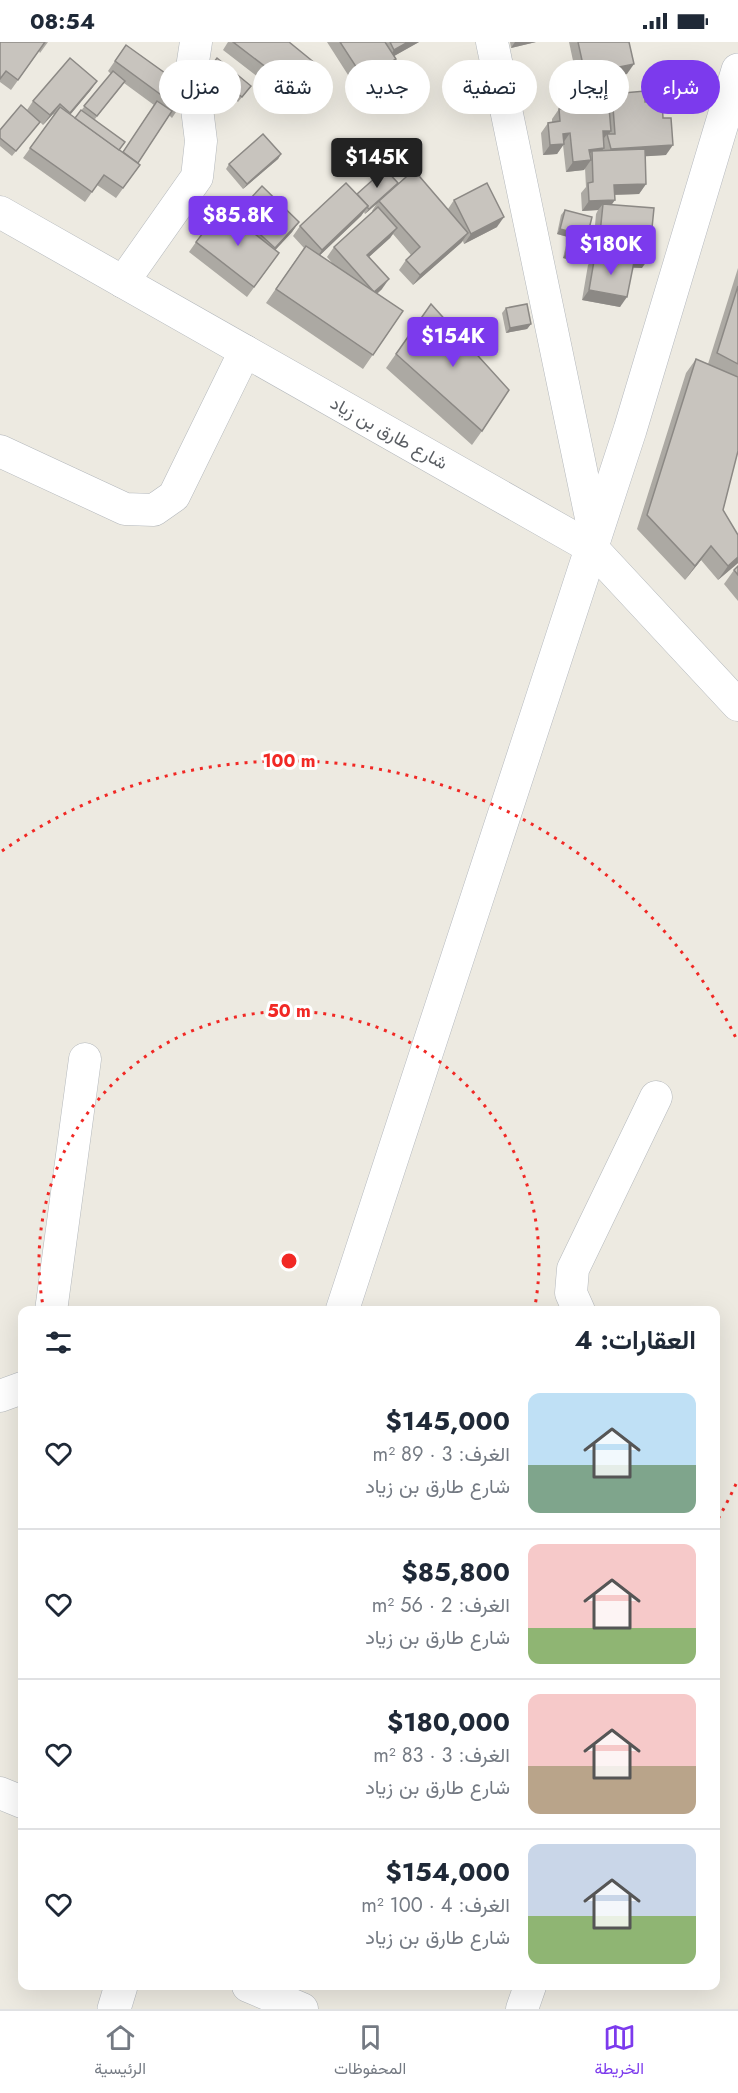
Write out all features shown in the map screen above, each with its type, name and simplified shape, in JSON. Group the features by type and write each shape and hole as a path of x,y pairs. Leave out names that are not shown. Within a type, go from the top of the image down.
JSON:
{"street":[{"path":"123,282 197,177 201,141 192,68 196,42"},
{"path":"492,42 594,542"},
{"path":"344,1306 630,430 738,70"},
{"name":"شارع طارق بن زياد","path":"0,212 245,351 594,542 738,705"},
{"path":"0,451 125,509 154,510 174,496 245,351"},
{"path":"52,1306 85,1059"},
{"path":"577,1306 571,1293 573,1269 656,1097"},
{"path":"0,1396 18,1389"},
{"path":"0,1793 18,1800"},
{"path":"114,2009 120,1990"},
{"path":"257,1990 302,2009"},
{"path":"522,2009 529,1990"}],"building":[{"path":"0,42 45,42 18,80 6,71 0,79"},
{"path":"233,42 289,42 311,60 257,60"},
{"path":"340,42 385,42 396,59 394,60 352,60"},
{"path":"390,42 408,42 394,50"},
{"path":"578,42 629,42 634,64 629,65 629,60 582,60"},
{"path":"126,45 159,69 159,93 115,61"},
{"path":"70,58 97,81 70,113 60,104 50,115 33,101"},
{"path":"113,71 125,81 97,116 84,106"},
{"path":"241,78 251,86 241,96"},
{"path":"641,91 641,114 663,114 663,118 671,118 673,145 611,149 607,134 615,134 614,114 629,114 629,92"},
{"path":"157,101 159,102 159,114 170,114 138,163 123,152"},
{"path":"21,105 40,122 16,151 0,138 0,130"},
{"path":"60,107 140,165 123,188 104,175 92,192 30,148"},
{"path":"81,110 125,142 119,150 75,118"},
{"path":"559,114 610,114 611,131 603,131 604,148 589,150 591,160 573,162 570,133 563,134 564,144 550,145 548,123 560,121"},
{"path":"263,134 281,154 247,184 229,164"},
{"path":"645,149 646,184 614,185 615,200 589,201 588,183 593,182 592,151"},
{"path":"385,169 398,183 369,209 357,194"},
{"path":"414,170 468,233 420,275 406,260 420,247 379,201"},
{"path":"346,183 368,206 322,250 300,226"},
{"path":"487,183 504,217 471,234 454,200"},
{"path":"262,186 299,222 275,248 237,213"},
{"path":"603,204 654,208 649,258 598,253"},
{"path":"378,207 397,228 367,255 389,279 374,292 334,247"},
{"path":"222,208 279,253 254,287 196,242"},
{"path":"565,210 592,217 582,257 566,253 572,232 560,229"},
{"path":"306,246 403,311 373,355 276,289"},
{"path":"595,255 634,262 627,297 589,290"},
{"path":"738,286 738,364 717,353"},
{"path":"431,304 509,390 482,431 396,354"},
{"path":"527,304 531,324 510,328 506,308"},
{"path":"696,359 738,377 738,451 723,510 738,535 738,557 728,566 711,546 695,566 647,515"}]}
